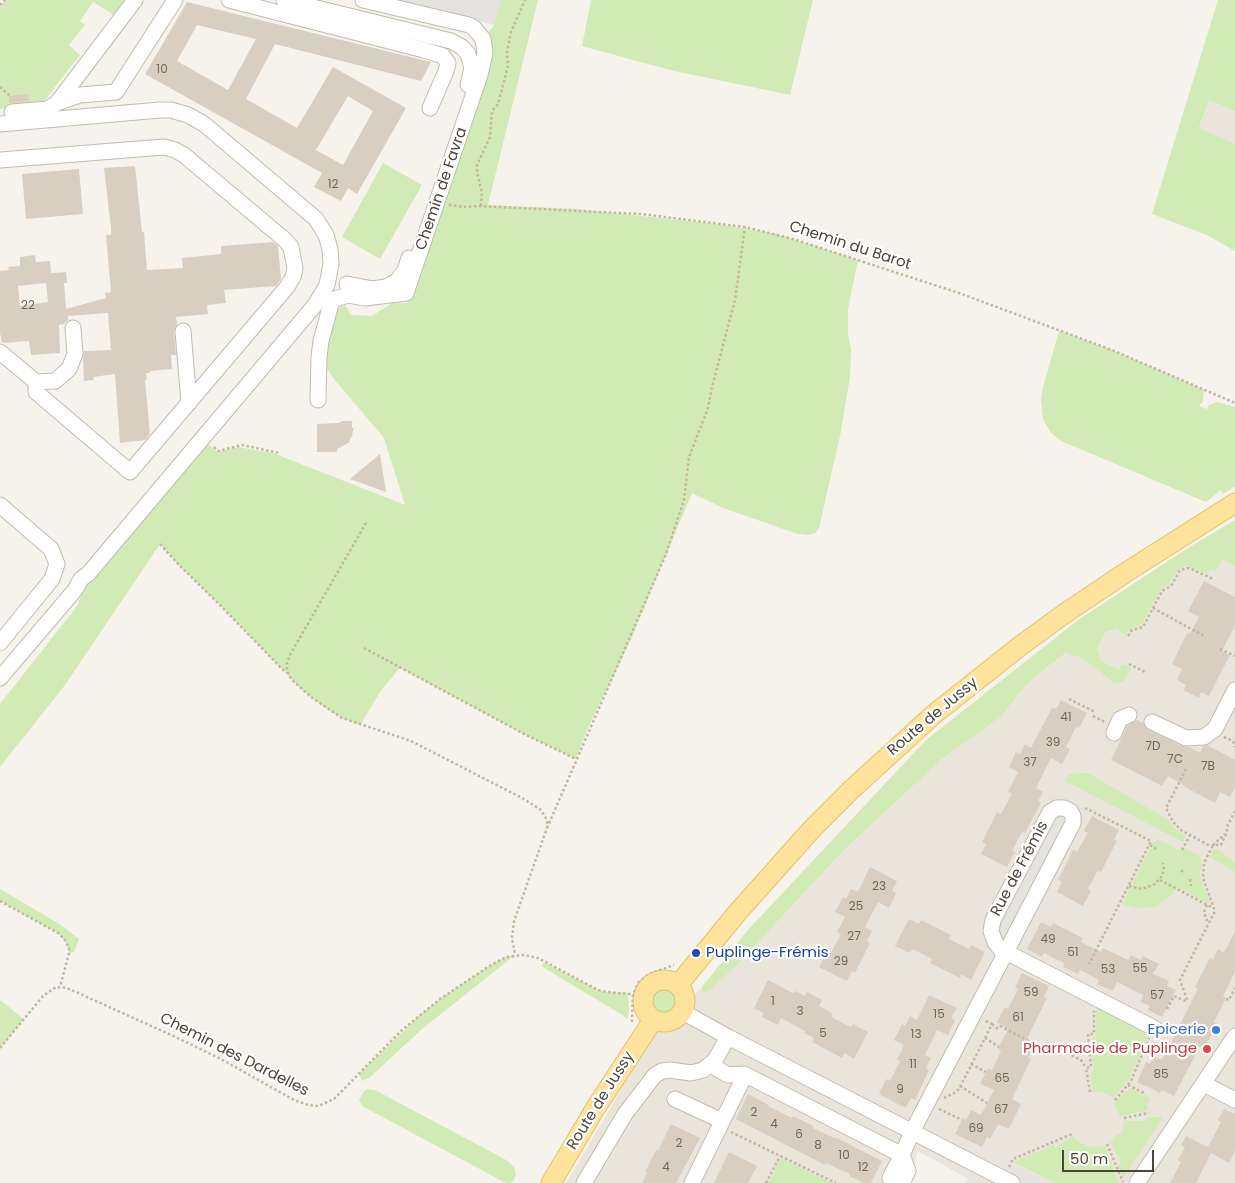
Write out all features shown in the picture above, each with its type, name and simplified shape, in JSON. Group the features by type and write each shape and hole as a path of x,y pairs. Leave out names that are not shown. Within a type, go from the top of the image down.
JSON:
{"main road":[{"name":"Route de Jussy","path":"678,985 743,906 812,829 891,752 933,715 1020,646 1064,614 1235,503"},
{"path":"658,981 670,981 678,985 682,989 685,998 683,1012 669,1022 661,1023 653,1020 644,1009 643,995 650,985 658,981"},
{"name":"Route de Jussy","path":"551,1183 595,1109 653,1020"}],"street":[{"path":"57,103 136,0"},
{"path":"84,95 83,82 146,0"},
{"path":"0,114 48,109 57,103 84,95 116,92 175,0"},
{"path":"229,0 443,56 448,64 430,108"},
{"path":"284,0 451,41 462,47 468,54 472,68 471,76 405,270 397,281 386,287 373,288 346,284"},
{"name":"Chemin de Favra","path":"318,400 321,341 332,300 348,295 365,298 406,293 480,75 485,53 483,39 469,25 363,0"},
{"path":"0,124 160,110 171,110 188,115 204,124 316,219 326,235 330,249 331,264 327,285 315,305 88,574 81,579 70,597 0,678"},
{"path":"0,160 170,148 184,155 290,247 295,268 293,277 287,287 130,472 36,392 36,382"},
{"path":"0,352 36,382 54,382 69,369 75,354 73,328"},
{"path":"183,331 189,403"},
{"path":"0,505 51,549 57,564 52,580 0,643"},
{"path":"1152,722 1183,738 1204,738 1215,729 1235,690"},
{"path":"1114,733 1120,719 1129,716"},
{"name":"Rue de Frémis","path":"902,1155 912,1132 932,1105 974,1014 1006,952 1072,825 1073,816 1068,809 1057,808 1050,812 993,920 991,926 992,936 998,946 1006,952 1154,1028"},
{"path":"683,1012 1012,1183"},
{"path":"1137,1183 1235,1036"},
{"path":"584,1183 625,1114 655,1075 662,1071 670,1070 696,1073 703,1070 711,1065 728,1037"},
{"path":"711,1065 728,1074 745,1075 902,1155 908,1171 896,1181"},
{"path":"692,1183 745,1075"},
{"path":"1204,1084 1235,1100"},
{"path":"675,1099 721,1124"}],"path":[{"path":"0,5 5,0"},
{"path":"481,206 482,193 477,165 490,137 492,111 498,104 508,66 511,32 526,0"},
{"path":"0,88 10,96"},
{"name":"Chemin du Barot","path":"438,202 454,207 481,206 641,214 745,227 794,239 959,293 1112,350 1235,403"},
{"path":"643,995 598,990 538,958 515,955 512,938 514,922 547,828 666,554 684,500 690,457 708,408 735,300 745,227"},
{"path":"212,446 218,451 242,446 278,454"},
{"path":"287,674 286,662 366,524"},
{"path":"160,544 311,697 342,718 412,741 530,803 541,810 545,816 547,828"},
{"path":"1128,636 1132,630 1143,628 1162,591 1171,586 1180,570 1189,568 1213,579"},
{"path":"1153,608 1204,636"},
{"path":"364,648 480,711 576,759"},
{"path":"1220,649 1235,656"},
{"path":"1129,664 1145,672"},
{"path":"1069,699 1095,712"},
{"path":"1186,769 1166,808 1173,822 1181,830 1212,846 1221,845 1234,813"},
{"path":"1068,809 1070,803 1089,810 1151,842 1150,845 1156,849"},
{"path":"1168,1009 1174,996 1188,1002 1180,980 1215,911 1203,878 1204,863 1212,846 1227,832"},
{"path":"1182,850 1190,834"},
{"path":"1089,964 1150,845"},
{"path":"1129,886 1136,889 1148,888 1160,880 1164,863"},
{"path":"1190,879 1191,886"},
{"path":"1160,880 1213,908"},
{"path":"0,900 58,933 65,940 69,948 60,986 43,996 0,1048"},
{"path":"1206,905 1204,912 1208,924"},
{"name":"Chemin des Dardelles","path":"60,986 76,991 169,1034 249,1074 294,1100 315,1106 324,1105 334,1099 390,1042 440,999 491,965 506,957 515,955"},
{"path":"1226,999 1229,1000 1235,989"},
{"path":"1086,1068 1091,1067 1088,1034 1094,1034 1094,997"},
{"path":"974,1014 997,1028 1000,1026 1044,1049 1053,1046 1081,1060 1086,1068 1090,1092"},
{"path":"932,1105 956,1092 992,1024"},
{"path":"1115,1100 1128,1085 1155,1024 1173,1033"},
{"path":"985,1038 999,1047"},
{"path":"971,1064 986,1072"},
{"path":"1128,1085 1146,1094"},
{"path":"960,1086 988,1103"},
{"path":"932,1105 962,1120"},
{"path":"1124,1118 1149,1113"},
{"path":"721,1124 780,1156 836,1183"},
{"path":"996,1175 1000,1167 1007,1171 1013,1159 1072,1134"},
{"path":"1107,1144 1124,1183"},
{"path":"766,1183 780,1156"}],"shaded area":[{"path":"390,0 500,0 494,25"},
{"path":"1209,100 1235,111 1235,144 1199,129"},
{"path":"1222,559 1235,566 1235,1183 965,1183 967,1178 917,1151 913,1174 908,1183 566,1183 651,1040 701,988 704,993 737,965 844,850 942,759 1002,716 1031,680 1067,653 1082,658 1115,684 1123,682 1131,668 1119,669 1101,661 1097,648 1106,632 1116,629 1131,629 1142,624 1162,587 1168,585 1176,572 1182,567 1210,569"},
{"path":"1050,795 1089,811 1022,940 985,922"},
{"path":"1012,1165 1046,1183 1028,1183 1009,1173"}],"green space":[{"path":"6,0 130,0 117,17 93,2 80,21 85,25 69,45 80,55 44,101 34,106 0,109 0,7"},
{"path":"500,0 538,0 488,205 577,209 724,225 776,234 858,260 848,309 848,335 851,349 850,377 840,436 819,528 815,533 808,535 798,534 723,508 692,493 629,644 588,728 576,759 524,734 400,668 382,689 360,725 342,718 321,705 300,688 160,544 65,685 0,767 0,704 78,605 85,580 205,441 217,452 238,447 273,453 405,505 384,438 334,379 323,363 335,309 345,305 351,315 372,316 392,303 407,303 418,275 483,39 493,27"},
{"path":"591,0 813,0 790,95 670,70 582,46"},
{"path":"1218,0 1235,0 1235,111 1209,100 1199,128 1235,144 1235,251 1207,235 1152,214"},
{"path":"383,163 422,185 380,259 342,237"},
{"path":"1059,331 1112,350 1204,390 1203,401 1199,406 1207,409 1209,405 1217,402 1235,407 1235,486 1223,494 1221,490 1206,502 1061,441 1051,433 1043,419 1041,401 1043,387"},
{"path":"1235,520 1235,566 1222,559 1216,571 1210,569 1208,574 1188,566 1182,567 1176,572 1168,585 1162,588 1142,624 1125,634 1116,629 1106,632 1097,648 1101,661 1119,669 1122,664 1132,668 1123,682 1115,684 1082,658 1066,653 1031,680 1002,716 942,759 844,850 737,965 709,991 703,993 701,988 747,931 926,740 1078,620 1191,546"},
{"path":"1088,773 1167,819 1177,831 1186,836 1183,842 1065,781 1068,775"},
{"path":"1157,839 1172,846 1174,849 1180,849 1181,847 1197,854 1201,860 1202,867 1199,874 1209,901 1208,903 1177,888 1168,898 1154,907 1136,908 1122,904 1153,842 1156,842"},
{"path":"1214,849 1219,849 1235,862 1235,872 1210,857"},
{"path":"0,889 61,925 79,939 74,952 69,953 67,944 58,933 0,901"},
{"path":"515,955 422,1029 369,1078 362,1081 359,1074 420,1015 440,999 491,965 506,957"},
{"path":"544,962 598,990 628,993 629,1010 627,1020 624,1016 541,966"},
{"path":"664,988 674,992 678,1002 674,1012 664,1016 654,1012 650,1002 654,992"},
{"path":"0,1000 24,1019 0,1048"},
{"path":"1096,1006 1150,1032 1129,1080 1113,1098 1102,1092 1092,1092 1092,1037 1096,1036"},
{"path":"1130,1088 1150,1098 1147,1105 1148,1110 1120,1116 1114,1103"},
{"path":"366,1089 375,1090 508,1161 514,1167 516,1174 514,1180 510,1183 504,1182 362,1106 359,1099"},
{"path":"1147,1117 1163,1117 1124,1177 1118,1166 1121,1162 1110,1142 1118,1134 1121,1135 1124,1121 1147,1121"},
{"path":"1073,1136 1080,1143 1090,1147 1106,1146 1118,1183 1055,1183 1014,1162 1053,1145 1055,1148"},
{"path":"781,1158 832,1183 769,1183"}],"building":[{"path":"187,2 431,62 421,81 275,44 246,99 297,128 333,67 406,108 357,194 348,188 341,201 314,187 322,173 145,74","holes":["197,25 256,39 228,90 177,61","348,96 373,111 343,165 316,150"]},
{"path":"28,94 29,101 9,103 9,96"},
{"path":"135,166 147,270 183,268 182,258 221,254 221,246 273,242 278,246 281,279 276,286 224,290 226,303 207,305 208,314 176,317 177,324 174,332 176,355 171,355 172,369 146,373 150,434 145,440 120,443 115,374 93,377 94,380 84,381 84,351 111,350 108,313 68,316 68,320 64,324 59,325 60,353 31,355 29,341 2,343 0,333 0,271 9,270 8,267 20,266 20,257 35,255 36,262 50,261 51,273 66,272 67,283 64,283 66,309 106,298 105,293 111,292 106,235 111,235 111,228 104,168","holes":["46,283 48,302 20,306 18,286"]},
{"path":"79,169 83,214 26,219 22,174"},
{"path":"342,421 352,421 352,428 354,428 350,442 337,449 337,452 317,452 317,424 339,423"},
{"path":"380,454 386,492 350,479"},
{"path":"1204,581 1235,597 1235,625 1222,651 1230,655 1209,696 1201,692 1199,698 1183,690 1186,685 1177,680 1182,669 1172,664 1187,633 1190,634 1199,617 1188,611"},
{"path":"1061,700 1087,713 1079,728 1076,727 1066,747 1070,749 1062,764 1051,758 1036,788 1043,792 1038,801 1041,803 1025,833 1022,832 1012,851 1015,852 1007,867 981,854 986,844 982,842 997,812 1001,814 1012,794 1008,792 1018,772 1009,767 1016,752 1020,754 1025,744 1031,748 1052,708 1056,709"},
{"path":"1137,720 1143,723 1148,730 1182,746 1189,747 1200,753 1203,746 1207,745 1235,760 1235,787 1230,797 1220,792 1215,803 1168,776 1162,786 1111,760 1127,726"},
{"path":"1092,816 1119,830 1114,840 1117,841 1101,872 1098,870 1088,889 1091,891 1083,906 1057,892 1062,882 1058,880 1073,850 1077,852 1088,833 1084,831"},
{"path":"870,867 897,881 892,891 896,893 889,908 878,902 865,927 872,931 867,941 870,943 855,973 852,971 847,981 819,967 827,951 831,953 841,934 837,932 845,917 835,912 843,897 846,899 851,889 858,892"},
{"path":"909,919 919,924 921,920 951,935 949,939 969,949 971,945 985,952 971,980 961,974 960,978 930,963 932,959 912,949 910,953 895,946"},
{"path":"1041,922 1051,927 1053,923 1083,938 1081,942 1101,952 1103,948 1128,960 1131,955 1141,960 1143,956 1159,964 1153,974 1169,981 1167,986 1176,990 1162,1017 1148,1010 1150,1006 1140,1002 1143,995 1117,982 1113,991 1097,984 1099,980 1080,970 1078,974 1063,967 1064,963 1044,953 1042,957 1027,949"},
{"path":"1235,932 1235,972 1223,996 1226,998 1214,1022 1217,1024 1204,1049 1200,1046 1174,1096 1162,1090 1160,1093 1137,1082 1146,1062 1150,1064 1154,1056 1162,1060 1198,989 1195,987 1210,958 1213,960 1218,949 1224,953"},
{"path":"1022,973 1049,986 1044,997 1047,998 1025,1043 1033,1047 1028,1058 1031,1059 1012,1099 1021,1104 1009,1129 998,1124 990,1139 987,1137 982,1147 955,1134 963,1118 966,1120 971,1110 981,1115 994,1090 980,1084 988,1068 992,1070 1001,1051 998,1049 1008,1029 997,1022 1005,1007 1008,1009 1018,989 1015,988"},
{"path":"768,980 793,993 795,991 805,996 807,992 822,1000 819,1006 833,1014 831,1017 851,1027 853,1024 868,1032 854,1059 845,1053 842,1058 812,1042 814,1038 804,1033 805,1031 781,1018 778,1025 762,1017 764,1013 754,1008"},
{"path":"929,995 957,1008 951,1018 955,1020 948,1035 937,1030 925,1055 931,1058 926,1068 929,1070 915,1100 911,1098 906,1108 879,1094 886,1079 890,1081 900,1061 897,1060 904,1045 894,1040 902,1024 905,1026 910,1016 917,1020"},
{"path":"748,1094 792,1118 793,1116 813,1126 813,1128 882,1161 871,1183 864,1183 849,1176 850,1174 826,1163 825,1165 736,1119"},
{"path":"1224,1109 1235,1114 1235,1151 1229,1163 1211,1153 1196,1183 1170,1183 1181,1162 1178,1160 1185,1147 1181,1145 1186,1136 1208,1147 1221,1122 1218,1120"},
{"path":"671,1124 700,1138 676,1183 642,1183 647,1173 645,1172"},
{"path":"729,1152 757,1166 748,1183 714,1183"}],"place":[{"name":"Puplinge-Frémis","path":"696,953"},
{"name":"Epicerie","path":"1216,1030"},
{"name":"Pharmacie de Puplinge","path":"1207,1049"}]}
